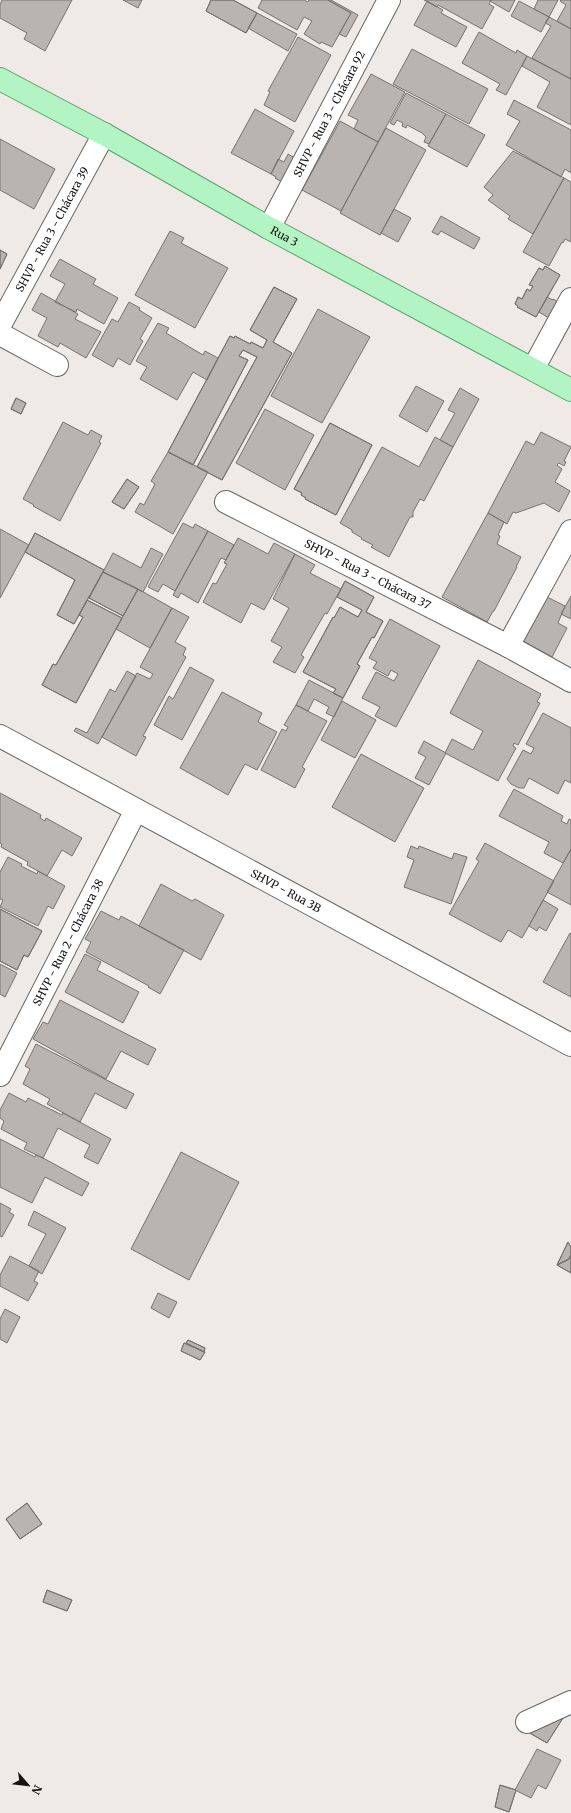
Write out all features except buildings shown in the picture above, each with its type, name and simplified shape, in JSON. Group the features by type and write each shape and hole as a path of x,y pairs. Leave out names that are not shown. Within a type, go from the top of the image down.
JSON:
{"main road":[{"name":"Rua 3","path":"0,79 104,134 269,228 571,390"}],"street":[{"name":"SHVP - Rua 3 - Chácara 92","path":"269,228 389,0"},
{"name":"SHVP - Rua 3 - Chácara 39","path":"0,325 104,134"},
{"path":"533,369 571,299"},
{"path":"0,334 57,365"},
{"name":"SHVP - Rua 3 - Chácara 37","path":"226,502 508,646 571,681"},
{"path":"508,646 571,531"},
{"name":"SHVP - Rua 3B","path":"0,736 571,1045"},
{"name":"SHVP - Rua 2 - Chácara 38","path":"0,1075 110,864 136,810"},
{"path":"527,1722 571,1702"}]}
